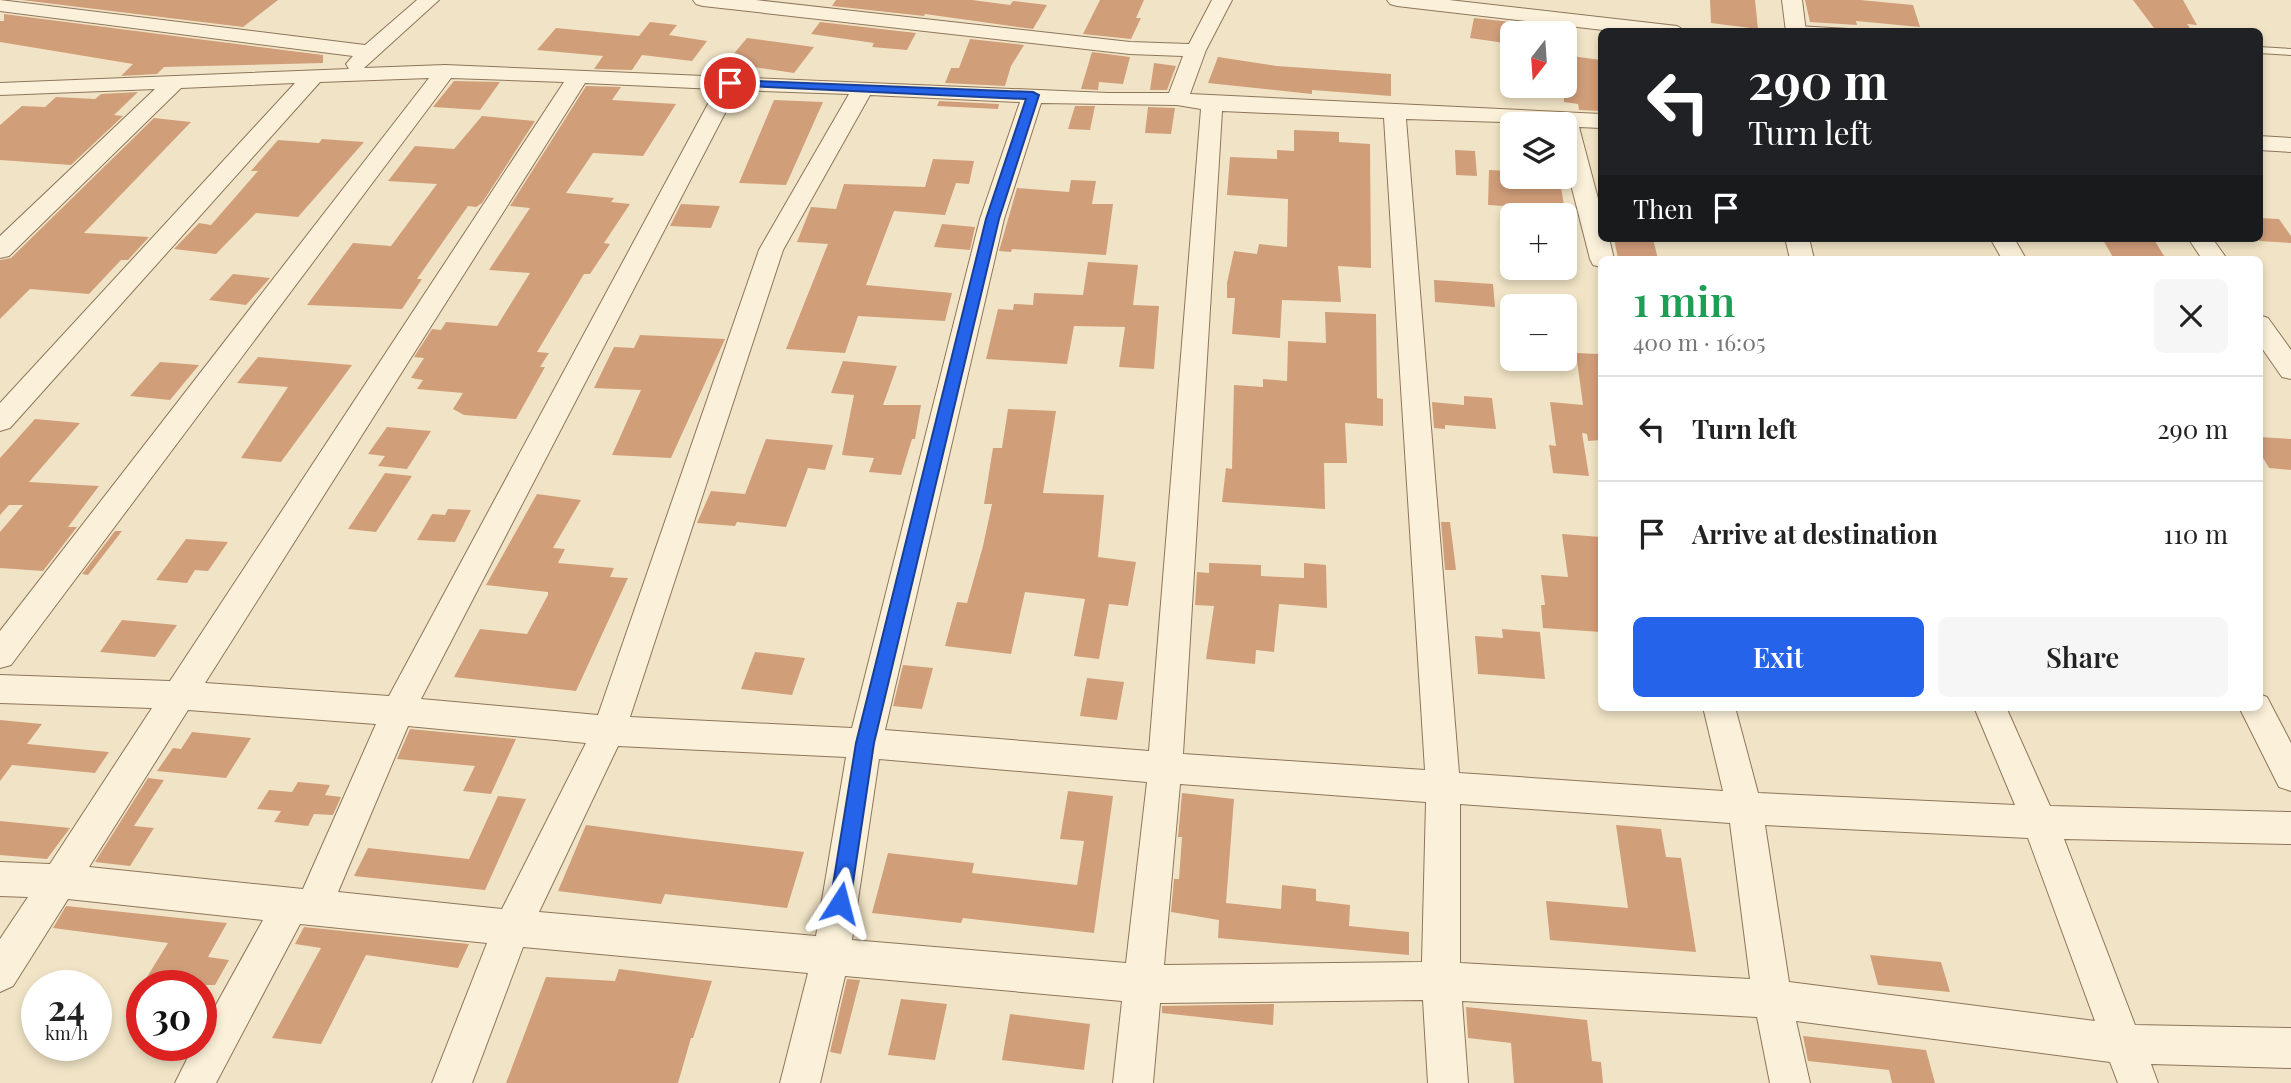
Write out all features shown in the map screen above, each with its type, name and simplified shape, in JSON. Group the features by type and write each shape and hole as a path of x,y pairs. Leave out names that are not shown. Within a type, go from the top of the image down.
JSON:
{"street":[{"path":"341,77 429,0"},
{"path":"703,0 1130,48 1196,50"},
{"path":"1177,99 1196,50 1222,0"},
{"path":"1397,0 1642,28"},
{"path":"1792,0 1796,28"},
{"path":"0,5 371,52"},
{"path":"0,655 445,71"},
{"path":"0,103 8,88 445,71 1177,99 1212,104 1500,117"},
{"path":"0,972 578,77"},
{"path":"0,421 313,78"},
{"path":"0,250 174,83"},
{"path":"195,1083 302,907 398,711 730,83"},
{"path":"452,1083 512,928 609,731 771,250 863,88"},
{"path":"800,1083 831,956 865,743 992,219 1033,95"},
{"path":"1133,1083 1165,768 1212,104"},
{"path":"1395,113 1443,787 1441,981 1448,1083"},
{"path":"1577,120 1598,121"},
{"path":"2263,143 2291,145"},
{"path":"1577,162 1601,256"},
{"path":"2263,330 2291,370"},
{"path":"0,689 178,695 398,711 609,731 865,743 1165,768 1745,808 2040,822 2291,828"},
{"path":"1720,711 1745,808 1772,999 1790,1083"},
{"path":"1992,711 2040,822 2138,1083"},
{"path":"2257,711 2291,776"},
{"path":"0,879 58,881 512,928 1144,984 1441,981 1772,999 2123,1044 2291,1048"}],"lane":[{"path":"2263,50 2291,52"}],"building":[{"path":"21,0 278,0 243,27"},
{"path":"836,0 972,0 1010,5 1013,1 1047,5 1033,29 925,14 832,6"},
{"path":"1100,0 1144,0 1136,18 1141,18 1131,39 1083,34"},
{"path":"1710,0 1755,0 1758,28 1711,23"},
{"path":"1805,0 1860,0 1913,5 1920,27 1856,21 1857,25 1810,22"},
{"path":"2133,0 2183,0 2197,25 2187,24 2190,28 2154,28"},
{"path":"4,14 323,55 323,63 164,67 157,74 121,76 133,64 0,42 0,21 4,21"},
{"path":"1474,18 1502,21 1500,21 1500,42 1470,38"},
{"path":"650,22 677,25 669,35 707,41 692,61 642,55 632,70 594,69 603,56 537,50 556,28 639,36"},
{"path":"820,22 916,33 907,50 872,47 874,43 811,34"},
{"path":"747,38 814,47 794,73 726,63"},
{"path":"970,39 1024,45 1011,66 1005,86 945,83 951,68 959,68"},
{"path":"1092,52 1130,57 1123,84 1099,82 1098,90 1081,89"},
{"path":"1218,57 1277,66 1391,74 1391,96 1312,90 1312,94 1208,83"},
{"path":"1577,57 1598,60 1598,111 1579,110 1578,104 1564,102 1564,98 1577,98"},
{"path":"1154,63 1176,66 1167,90 1150,90"},
{"path":"454,81 500,82 480,110 433,107"},
{"path":"586,86 621,87 612,100 676,104 643,156 593,153 566,193 614,198 611,202 630,204 604,243 610,244 590,274 584,274 537,352 549,353 540,367 545,367 516,419 464,415 453,409 463,393 417,389 423,380 411,378 424,358 414,357 432,329 441,330 446,322 497,326 530,273 489,270 530,208 510,206"},
{"path":"138,92 114,115 123,116 71,165 0,160 0,125 22,106 45,107 56,97 95,99 101,94"},
{"path":"774,100 823,102 786,185 739,183"},
{"path":"939,101 999,104 998,109 937,106"},
{"path":"1075,106 1095,106 1090,130 1068,129"},
{"path":"1148,107 1175,108 1171,134 1145,133"},
{"path":"482,116 535,121 482,203 476,207 468,206 417,279 422,279 402,309 307,305 353,243 391,246 437,184 388,181 415,146 454,149"},
{"path":"154,118 191,122 84,233 149,237 128,260 121,260 89,294 30,289 0,319 0,260 11,258"},
{"path":"1294,130 1339,132 1339,142 1370,144 1371,268 1338,266 1341,302 1282,300 1280,338 1232,334 1235,298 1227,298 1227,283 1234,251 1257,254 1259,244 1287,247 1288,199 1227,195 1230,157 1277,159 1277,150 1294,151"},
{"path":"322,139 364,142 298,217 256,213 216,254 174,249 199,223 211,225 258,171 251,171 278,140 319,143"},
{"path":"1455,150 1475,151 1477,176 1456,175"},
{"path":"933,159 974,161 969,184 956,183 945,215 894,211 866,285 952,293 945,321 858,316 845,353 786,349 828,244 797,242 811,207 836,209 844,184 925,187"},
{"path":"1489,170 1500,170 1500,189 1561,189 1564,203 1500,203 1500,206 1488,205"},
{"path":"1071,180 1096,181 1092,204 1113,204 1106,255 1012,249 1011,252 999,251 1017,188 1069,192"},
{"path":"681,204 720,206 711,228 670,226"},
{"path":"2263,218 2279,219 2291,236 2291,243 2263,241"},
{"path":"942,224 975,227 970,250 934,247"},
{"path":"1615,242 1654,242 1657,256 1617,256"},
{"path":"2104,242 2155,242 2164,256 2112,256"},
{"path":"1088,262 1138,265 1133,305 1159,306 1154,369 1119,367 1125,327 1074,326 1067,364 986,359 998,309 1013,310 1014,304 1033,305 1034,293 1083,295"},
{"path":"233,274 270,278 246,305 209,300"},
{"path":"1434,280 1493,284 1495,307 1435,302"},
{"path":"1325,312 1376,314 1377,398 1383,399 1383,426 1345,423 1347,463 1324,463 1325,509 1222,502 1226,468 1232,469 1234,385 1263,387 1263,379 1287,381 1288,341 1326,343"},
{"path":"640,335 725,339 671,458 612,455 641,390 594,388 614,347 634,348"},
{"path":"1577,353 1598,354 1598,440 1588,441 1587,434 1582,433 1589,476 1553,473 1549,445 1556,446 1550,402 1583,405"},
{"path":"258,357 352,365 281,462 241,458 288,387 237,383"},
{"path":"843,361 897,366 883,405 921,405 915,439 912,439 901,475 869,472 874,458 842,455 854,395 831,393"},
{"path":"160,362 199,365 170,400 130,396"},
{"path":"1464,396 1492,398 1496,429 1445,425 1445,429 1434,428 1432,402 1464,405"},
{"path":"1008,409 1056,411 1043,493 1104,495 1098,557 1136,562 1128,606 1109,604 1099,659 1074,656 1085,599 1025,592 1011,654 945,646 957,602 967,603 983,546 992,504 984,504 993,448 1002,448"},
{"path":"35,419 80,423 29,482 99,486 68,527 77,527 43,571 0,568 0,532 23,505 9,505 0,515 0,458"},
{"path":"387,427 431,431 407,469 378,466 385,456 368,454"},
{"path":"2263,437 2291,439 2291,470 2269,468 2263,458"},
{"path":"766,439 833,445 825,470 808,468 786,527 737,522 735,526 697,523 711,491 745,494"},
{"path":"385,473 412,476 376,532 348,529"},
{"path":"537,494 581,500 553,548 565,549 558,563 614,568 610,577 628,578 576,691 454,677 480,629 527,634 548,595 548,592 486,585"},
{"path":"448,509 471,510 455,542 417,540 432,514 445,515"},
{"path":"1441,522 1450,522 1456,570 1445,570"},
{"path":"115,531 122,531 88,575 82,574"},
{"path":"1562,534 1598,537 1598,632 1543,628 1541,605 1545,605 1541,575 1568,577"},
{"path":"186,539 228,542 208,571 195,570 187,583 156,580"},
{"path":"1209,563 1261,565 1261,576 1304,578 1304,563 1326,565 1327,608 1279,604 1274,652 1256,650 1255,664 1206,659 1214,606 1195,605 1197,572 1209,573"},
{"path":"122,620 177,625 155,657 100,652"},
{"path":"1502,629 1540,632 1545,679 1478,674 1475,636 1503,638"},
{"path":"755,652 805,658 792,695 741,689"},
{"path":"903,665 933,668 922,709 893,706"},
{"path":"1087,678 1124,682 1117,720 1080,716"},
{"path":"0,720 42,724 27,744 109,752 95,773 12,765 0,781"},
{"path":"410,729 516,739 491,794 463,791 475,766 397,759"},
{"path":"192,732 251,738 226,778 157,771 173,748 181,749"},
{"path":"148,778 164,780 134,826 154,828 130,866 95,862"},
{"path":"298,782 330,785 325,795 341,797 333,815 314,814 308,826 274,822 281,811 257,809 269,790 292,792"},
{"path":"1068,791 1113,796 1094,933 963,918 961,923 872,913 888,853 974,863 972,873 1077,885 1084,841 1060,839"},
{"path":"1182,793 1234,799 1226,903 1281,909 1282,885 1316,889 1316,901 1350,905 1349,926 1409,932 1409,955 1218,938 1219,920 1171,912 1174,879 1179,879 1182,837 1178,837"},
{"path":"498,796 526,799 485,890 354,876 368,848 469,859"},
{"path":"0,821 70,828 47,859 0,855"},
{"path":"586,825 804,852 787,908 665,894 661,904 558,891"},
{"path":"1616,825 1661,829 1666,857 1681,858 1696,952 1550,940 1546,901 1628,908"},
{"path":"66,906 227,923 208,957 229,960 217,981 217,970 151,970 168,943 53,928"},
{"path":"304,927 469,944 458,968 366,955 321,1044 272,1038 321,948 295,944"},
{"path":"1870,955 1941,962 1950,992 1878,985"},
{"path":"619,969 712,981 678,1083 506,1083 546,977 615,981"},
{"path":"847,979 860,980 841,1054 830,1052"},
{"path":"901,999 947,1004 935,1060 888,1055"},
{"path":"1274,1004 1273,1025 1162,1013 1162,1006"},
{"path":"1466,1007 1587,1020 1592,1061 1601,1062 1603,1083 1514,1083 1511,1043 1468,1038"},
{"path":"1010,1014 1090,1024 1084,1070 1002,1060"},
{"path":"1803,1036 1926,1050 1935,1083 1892,1083 1889,1070 1808,1061"}],"route":[{"path":"730,83 1033,95 992,219 865,743 840,903"}]}
